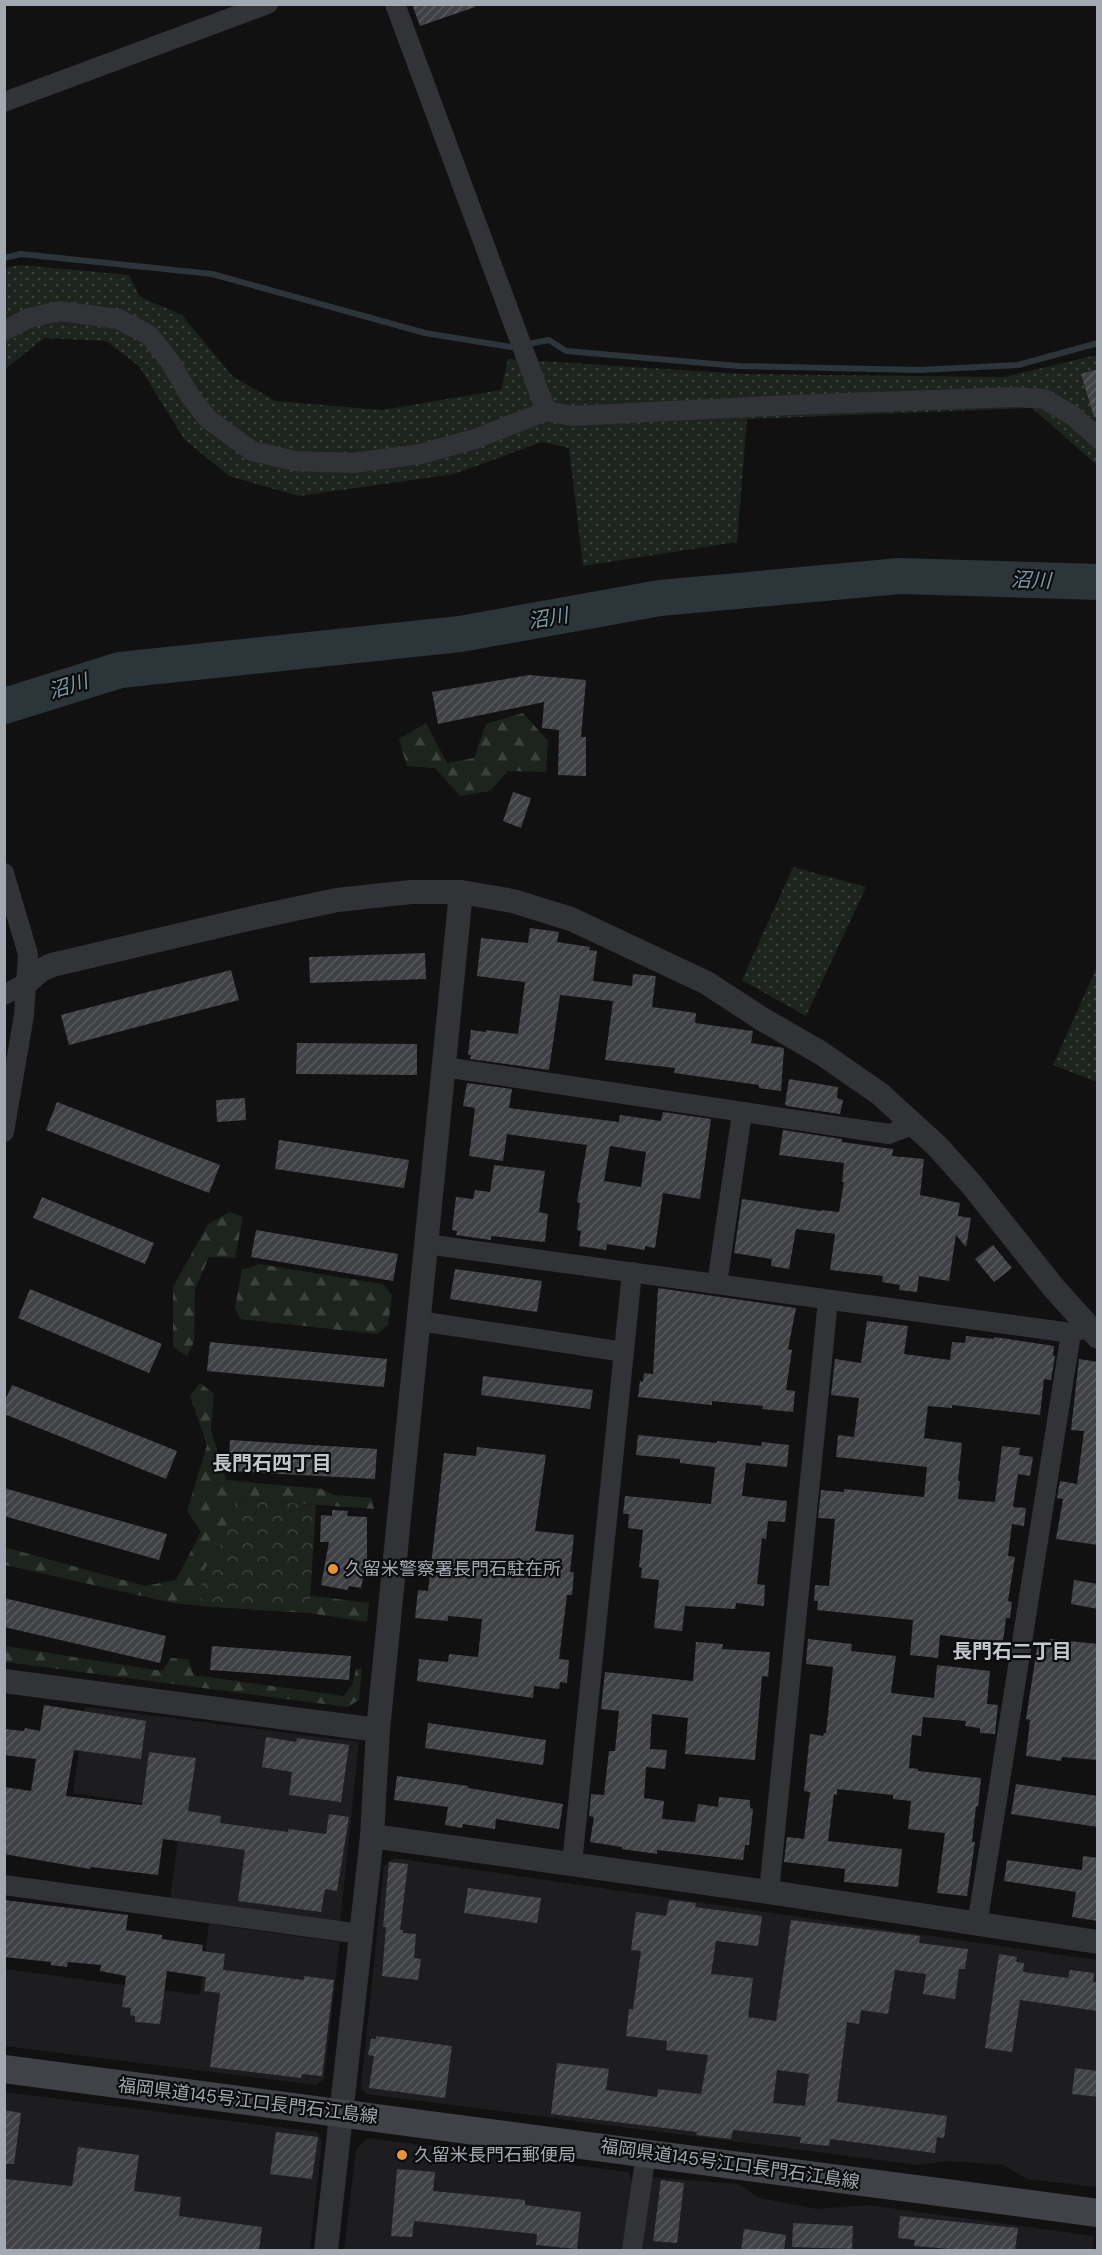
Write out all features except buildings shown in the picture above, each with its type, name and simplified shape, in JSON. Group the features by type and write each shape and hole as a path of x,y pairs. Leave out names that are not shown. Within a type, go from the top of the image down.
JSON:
{"main road":[{"name":"福岡県道145号江口長門石江島線","path":"4,2069 1098,2213"}],"street":[{"path":"4,102 268,4"},
{"path":"395,4 546,411"},
{"path":"4,331 29,318 60,311 118,319 149,335 170,360 190,396 208,419 252,451 295,461 353,463 421,454 475,439 546,411 572,416 1015,397 1044,399 1072,415 1098,438"},
{"path":"4,873 28,954 24,1015 4,1132"},
{"path":"4,995 52,965 257,917 337,900 411,892 461,892 513,901 572,918 707,983 762,1019 821,1053 880,1094 915,1124 972,1185 1053,1287 1085,1332 977,1925"},
{"path":"326,2250 372,1836 378,1730 461,892"},
{"path":"444,1068 889,1134 915,1124"},
{"path":"717,1284 741,1113"},
{"path":"426,1244 828,1300 1085,1332"},
{"path":"572,1864 632,1272"},
{"path":"769,1892 828,1300"},
{"path":"419,1320 624,1352"},
{"path":"4,1681 378,1730"},
{"path":"372,1836 769,1892 1098,1942"},
{"path":"4,1885 361,1935"},
{"path":"632,2250 646,2153"}],"shaded area":[{"path":"85,1707 359,1742 340,1923 170,1900 182,1809 73,1793"},
{"path":"394,1858 1097,1960 1097,2187 1027,2179 1003,2165 949,2161 918,2165 366,2094 361,2087 384,1866"},
{"path":"209,1924 340,1942 324,2079 316,2085 5,2046 5,1969 200,1995"},
{"path":"5,2092 317,2132 322,2141 310,2250 5,2250"},
{"path":"368,2138 628,2172 633,2183 622,2250 344,2250 356,2149"},
{"path":"651,2177 738,2184 760,2198 817,2209 868,2205 1094,2236 1093,2250 642,2250"}],"green space":[{"path":"20,265 129,275 140,297 182,315 232,376 276,401 382,410 501,390 508,359 745,374 1005,377 1097,355 1097,465 1032,408 747,419 737,542 583,566 569,448 542,442 454,474 299,496 229,476 184,439 139,366 106,341 44,338 5,369 5,268"},
{"path":"523,713 548,741 546,772 508,771 490,791 460,796 435,768 407,766 399,739 426,723 447,763 474,758 486,724"},
{"path":"793,867 866,887 806,1016 742,980"},
{"path":"1097,967 1097,1082 1053,1065"},
{"path":"230,1212 243,1217 235,1258 209,1257 195,1289 194,1342 187,1356 173,1347 173,1287 208,1224"},
{"path":"259,1264 382,1284 392,1295 388,1325 377,1334 240,1319 235,1307 242,1270"},
{"path":"200,1383 214,1394 211,1430 226,1480 322,1489 334,1495 372,1498 374,1509 236,1499 227,1585 369,1603 367,1622 309,1613 173,1603 5,1565 4,1547 145,1586 176,1580 201,1532 187,1511 207,1445 190,1396"},
{"path":"236,1499 316,1505 309,1613 202,1606 202,1573 221,1544"},
{"path":"5,1646 162,1671 171,1658 188,1659 194,1675 344,1696 352,1685 356,1669 362,1668 359,1700 347,1707 5,1662"}],"waterway":[{"path":"4,258 21,254 212,274 425,333 511,347 549,340 566,351 738,366 919,370 1018,365 1098,343"},
{"name":"沼川","path":"4,706 120,670 460,634 660,598 900,576 1098,582"}],"place":[{"name":"久留米警察署長門石駐在所","path":"333,1569"},
{"name":"久留米長門石郵便局","path":"402,2155"}],"district":[{"name":"長門石四丁目","path":"272,1463"},
{"name":"長門石二丁目","path":"1012,1651"}]}
